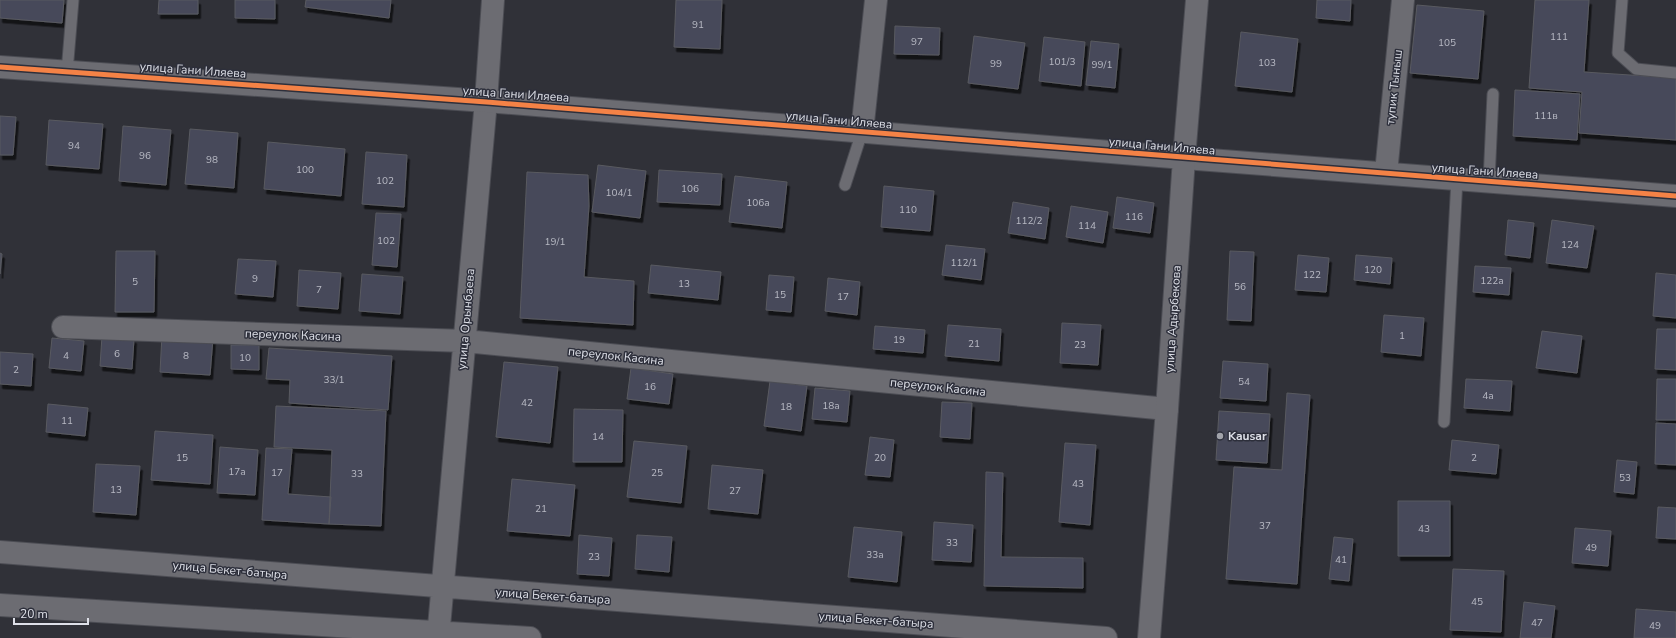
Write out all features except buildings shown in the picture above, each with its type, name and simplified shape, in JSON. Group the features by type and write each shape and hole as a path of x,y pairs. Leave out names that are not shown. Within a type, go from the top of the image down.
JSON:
{"street":[{"name":"улица Орынбаева","path":"438,635 486,101 493,0"},
{"path":"862,132 876,0"},
{"name":"улица Адырбекова","path":"1149,638 1197,0"},
{"name":"тупик Тыныш","path":"1386,173 1403,0"},
{"name":"улица Гани Иляева","path":"0,67 486,101 1184,158 1676,196"},
{"name":"переулок Касина","path":"63,327 464,341 1167,410"},
{"name":"улица Бекет-батыра","path":"0,552 1106,638"},
{"path":"0,605 438,635 530,638"}],"lane":[{"path":"67,72 73,0"},
{"path":"1622,0 1618,54 1636,69 1676,73"},
{"path":"1489,181 1493,94"},
{"path":"845,185 862,132"},
{"path":"1444,422 1457,179"}],"cycle path":[{"path":"0,67 629,113 1676,196"}],"place":[{"name":"Kausar","path":"1220,436"}]}
